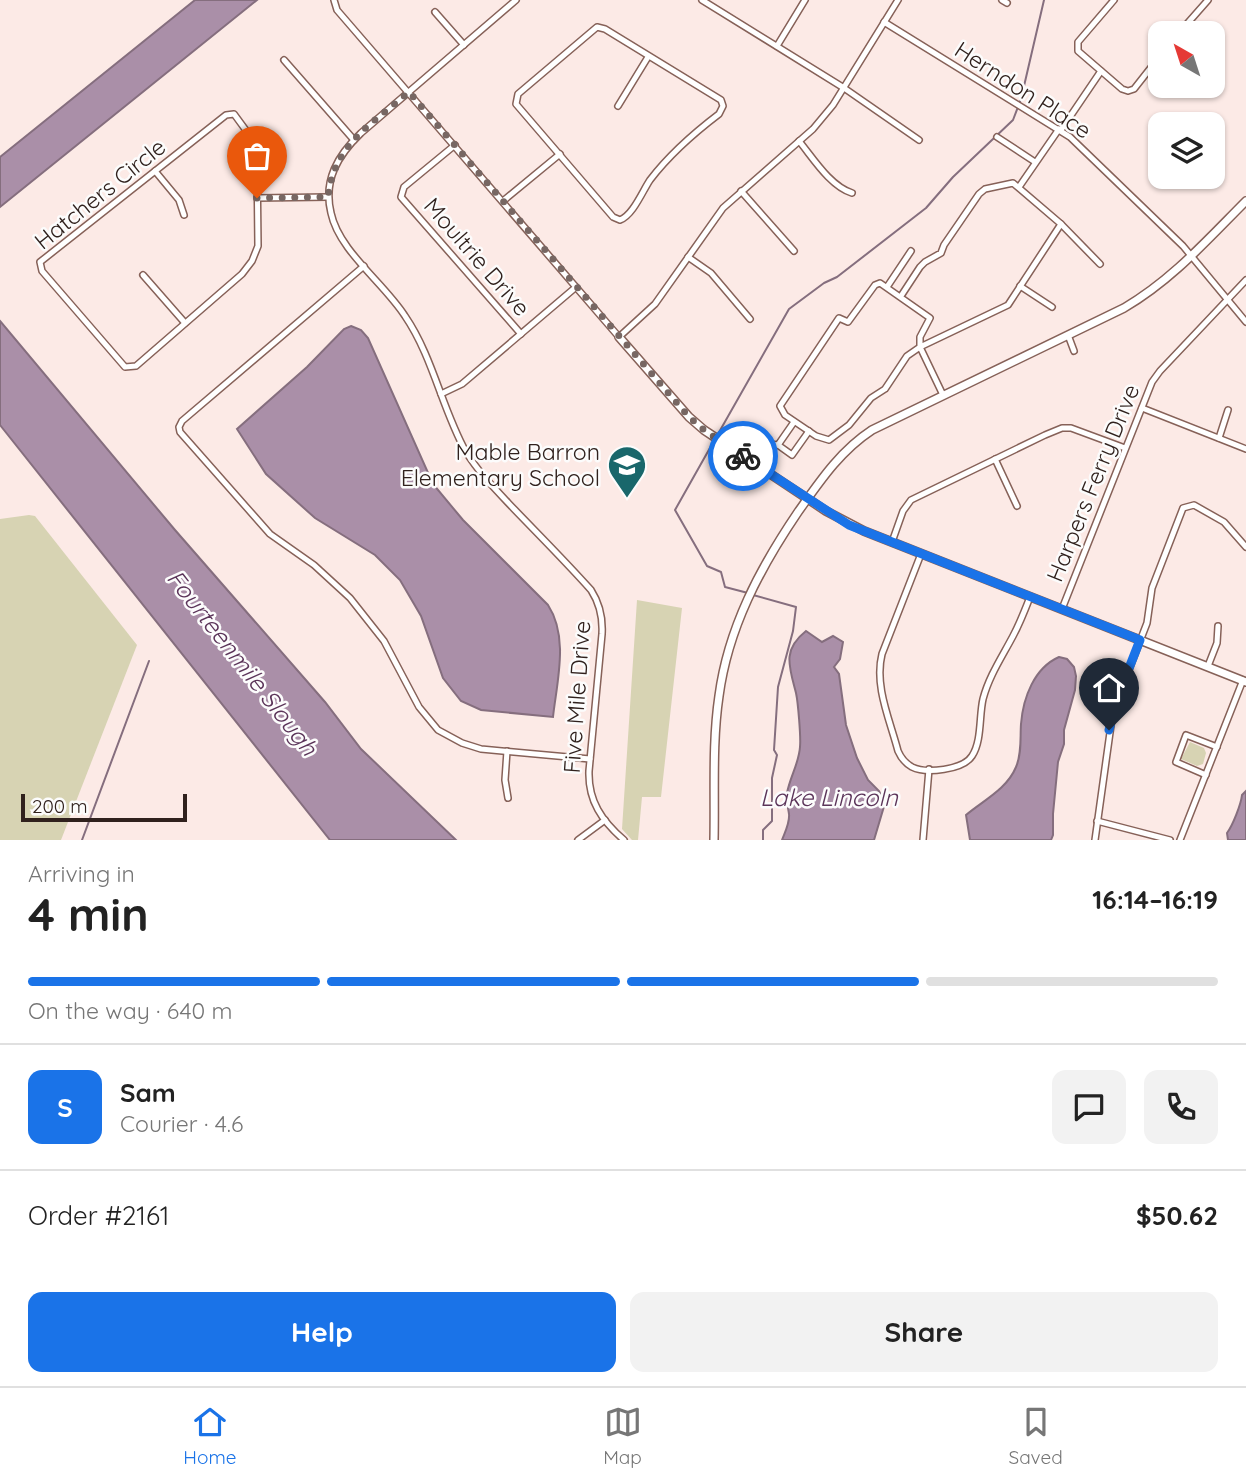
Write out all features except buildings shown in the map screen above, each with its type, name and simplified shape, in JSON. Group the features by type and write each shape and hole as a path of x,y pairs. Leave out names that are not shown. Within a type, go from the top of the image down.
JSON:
{"street":[{"path":"334,0 337,9 695,424 849,525 1245,681 1180,840"},
{"name":"Five Mile Drive","path":"516,0 343,151 334,167 328,197 332,218 339,234 410,324 457,434 478,470 585,583 598,602 602,616 602,634 589,779 597,809 624,840"},
{"path":"702,0 711,2 844,88 919,141"},
{"path":"777,46 805,0"},
{"path":"620,337 655,304 714,218 813,129 844,88 898,0"},
{"path":"1114,0 1077,45 1078,51 1122,89 1130,91 1148,70"},
{"path":"1190,21 1208,0"},
{"path":"435,12 464,45"},
{"name":"Herndon Place","path":"884,22 1060,130 1183,246 1246,321"},
{"path":"597,27 605,29 648,57 720,100 722,110 668,158 626,217 620,220 613,218 518,107 515,100 518,94 597,27"},
{"path":"618,106 648,57"},
{"path":"284,60 354,140"},
{"path":"1019,187 1101,71"},
{"name":"Hatchers Circle","path":"234,114 249,133 256,149 257,198 258,246 253,261 242,274 136,366 125,367 42,271 40,265 43,257 226,115 234,114"},
{"path":"997,137 1035,162"},
{"path":"799,141 844,191 852,193"},
{"name":"Moultrie Drive","path":"455,145 404,187 401,197 521,334"},
{"path":"503,201 560,154"},
{"path":"155,171 179,200 184,215"},
{"path":"901,296 920,267 941,253 944,244 979,194 985,189 1004,184 1013,183 1019,187 1061,224 1100,264"},
{"path":"741,191 794,251"},
{"path":"257,198 328,197"},
{"path":"714,840 717,711 727,655 738,620 761,570 833,463 856,440 872,430 1150,293 1192,257 1246,201"},
{"path":"943,396 920,347 920,337 930,318 880,283 875,285 848,323 839,318 780,406 785,415 794,422 824,440 832,438 849,425 871,398 885,389 907,356 920,347 1005,308 1061,224"},
{"path":"887,287 911,251"},
{"path":"688,257 711,272 750,319"},
{"path":"364,266 182,421 180,432 270,534 314,565 350,598 384,642 419,708 438,730 472,747 590,759"},
{"path":"143,275 185,323"},
{"name":"Harpers Ferry Drive","path":"1062,609 1156,376 1246,280"},
{"path":"440,394 462,384 576,286"},
{"path":"1020,286 1052,307"},
{"path":"1068,335 1074,351"},
{"path":"1142,408 1246,449"},
{"path":"1219,438 1228,410"},
{"path":"778,445 794,422"},
{"path":"892,542 903,511 911,500 1064,428 1081,431 1125,448"},
{"path":"762,456 770,444 778,445 792,455 809,431"},
{"path":"995,459 1017,506"},
{"path":"1095,840 1113,711 1147,623 1152,588 1181,512 1187,506 1194,505 1217,517 1246,547"},
{"path":"921,554 882,654 879,677 900,756 913,767 959,767 972,755 976,746 983,698 990,678 1030,597"},
{"path":"1208,666 1217,643 1218,626"},
{"path":"1206,775 1176,762 1186,735 1217,747"},
{"path":"508,751 505,780 508,798"},
{"path":"923,840 929,769"},
{"path":"578,840 605,820"},
{"path":"1097,821 1170,840"}],"shaded area":[{"path":"35,516 137,645 61,840 0,840 0,519"},
{"path":"637,600 682,608 661,797 642,797 638,840 632,840 622,829"},
{"path":"1190,742 1204,748 1206,753 1203,764 1197,766 1181,759"}],"water":[{"path":"195,0 257,0 0,207 0,157"},
{"name":"Fourteenmile Slough","path":"0,321 175,530 325,702 361,749 456,840 330,840 0,425"},
{"path":"351,326 361,330 368,338 433,484 463,520 548,605 558,631 560,645 553,717 481,710 461,701 443,678 421,616 400,580 375,555 315,518 266,474 237,429 307,367 344,329"},
{"name":"Lake Lincoln","path":"806,631 822,642 833,636 843,642 840,659 834,667 839,674 846,725 868,780 879,791 885,803 874,840 782,840 789,817 787,793 798,759 800,742 797,697 789,659 793,645"},
{"path":"1059,657 1067,659 1074,667 1076,676 1064,730 1064,744 1058,762 1051,840 970,840 966,815 1001,788 1012,775 1019,756 1022,714 1027,694 1043,668"},
{"path":"1246,791 1246,840 1228,840 1227,833"}],"waterway":[{"path":"718,434 789,309 824,283 837,277 926,208 953,177 1013,120 1021,99 1044,0"},
{"path":"715,439 675,510 707,566 721,572 725,587 748,593"},
{"path":"753,595 796,607 793,631 778,687 772,821 763,830 763,840"},
{"path":"82,840 149,661"}],"way so far":[{"path":"257,198 328,197 332,174 343,151 409,92 695,424 743,456"}],"place":[{"name":"Mable Barron Elementary School","path":"627,499"}],"route":[{"path":"743,456 849,525 1140,640 1117,699 1109,730"}]}
